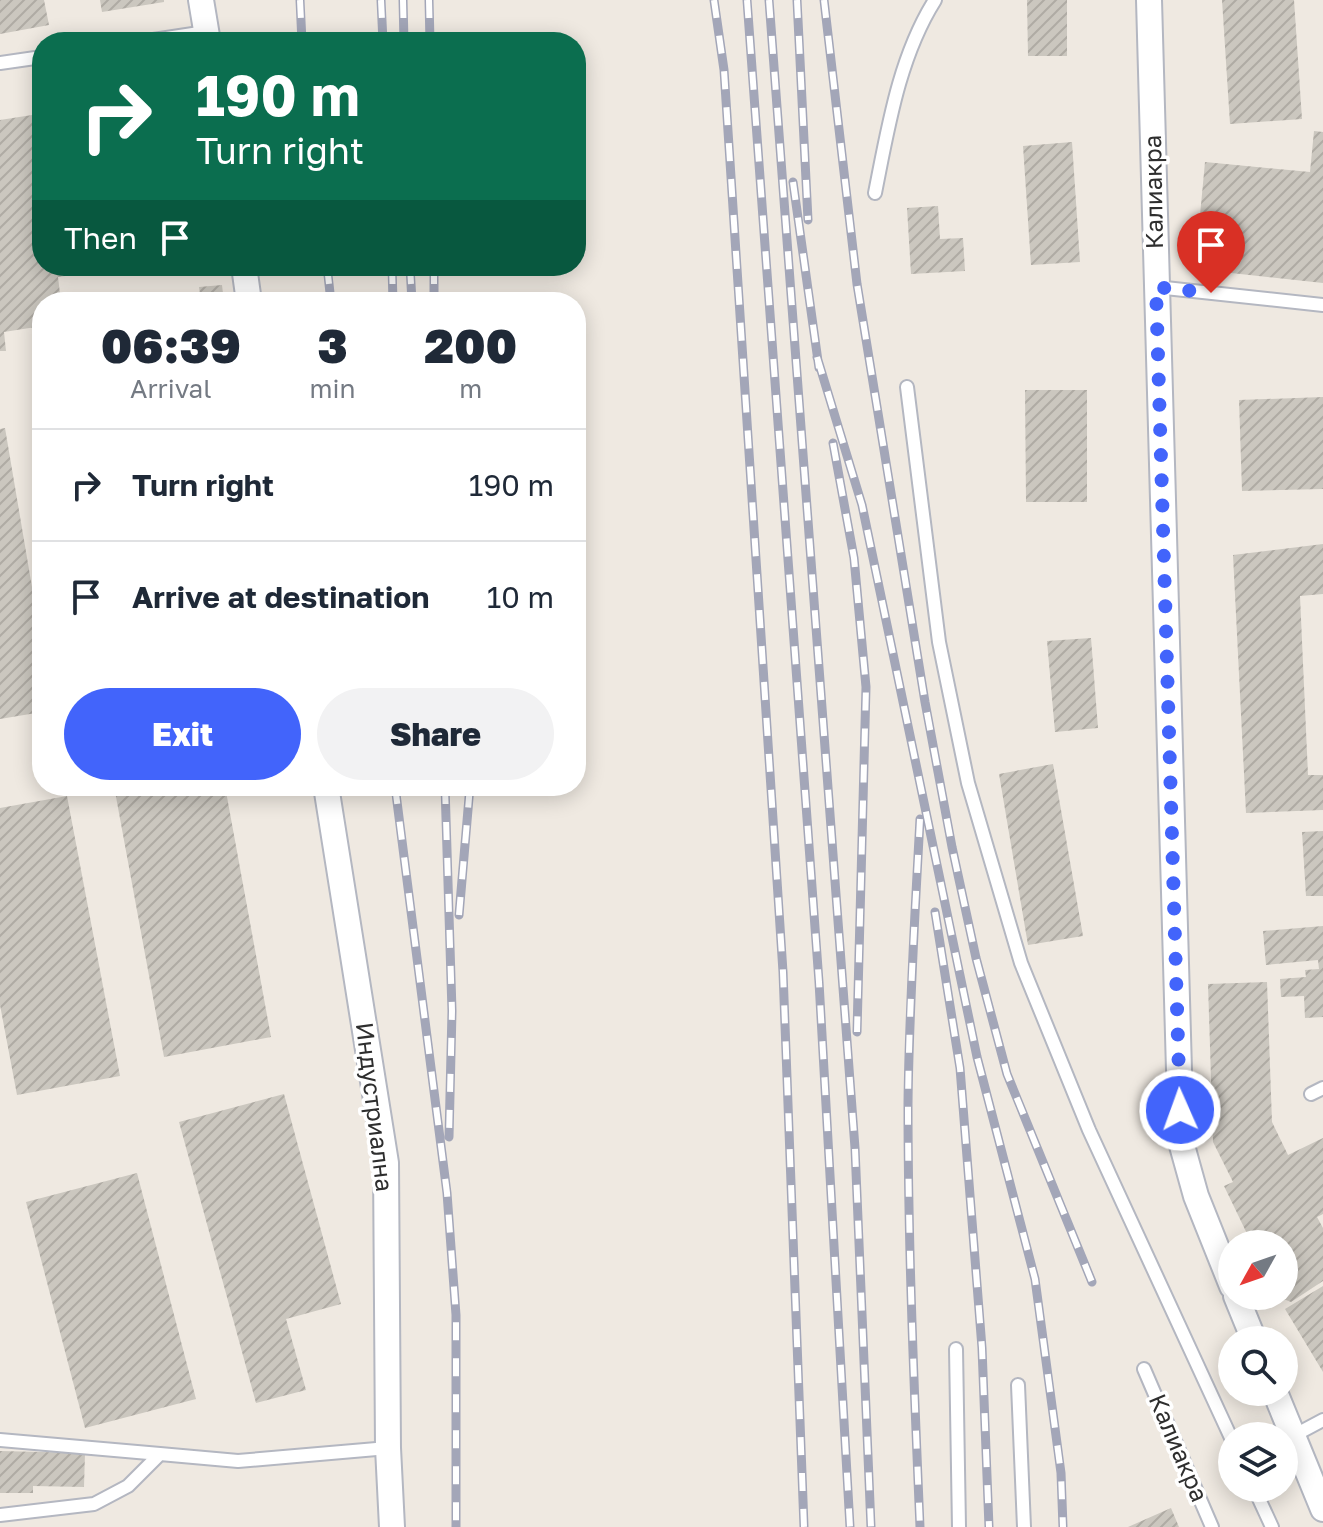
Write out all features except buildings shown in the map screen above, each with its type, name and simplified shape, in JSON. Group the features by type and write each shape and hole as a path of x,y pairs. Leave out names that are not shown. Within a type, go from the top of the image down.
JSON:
{"street":[{"path":"201,0 206,32"},
{"name":"Калиакра","path":"1149,0 1181,1142 1196,1196 1218,1251"},
{"name":"Индустриална","path":"328,796 386,1163 388,1448 392,1527"},
{"path":"1298,1460 1323,1509"}],"lane":[{"path":"875,193 894,100 925,16 935,0"},
{"path":"0,63 32,58"},
{"path":"1156,287 1323,305"},
{"path":"907,387 939,642 968,783 1021,963 1089,1130 1224,1422"},
{"path":"956,1349 959,1527"},
{"name":"Калиакра","path":"1144,1369 1212,1527"},
{"path":"1018,1385 1024,1527"},
{"path":"1298,1435 1323,1420"},
{"path":"0,1440 238,1461 388,1448"},
{"path":"0,1515 94,1504 128,1486 160,1454"},
{"path":"1260,1502 1272,1527"}],"railway":[{"path":"300,0 302,32"},
{"path":"381,0 383,32"},
{"path":"403,0 404,32"},
{"path":"429,0 430,32"},
{"path":"714,0 724,70 783,972 804,1527"},
{"path":"747,0 819,982 850,1527"},
{"path":"769,0 855,1148 871,1527"},
{"path":"797,0 808,220"},
{"path":"824,0 857,284 925,702 952,847 976,958 1007,1074 1092,1282"},
{"path":"793,182 819,368"},
{"path":"328,276 330,292"},
{"path":"392,276 393,292"},
{"path":"411,276 411,292"},
{"path":"434,276 434,292"},
{"path":"817,357 862,505 977,1057 1035,1279 1061,1473 1063,1527"},
{"path":"833,443 854,558 866,687 857,1032"},
{"path":"396,796 447,1193 456,1315 456,1527"},
{"path":"445,796 452,1011 449,1137"},
{"path":"459,915 469,796"},
{"path":"920,819 908,1104 910,1263 920,1527"},
{"path":"935,912 960,1068 982,1348 989,1527"}],"route":[{"path":"1180,1110 1156,287 1211,293"}]}
